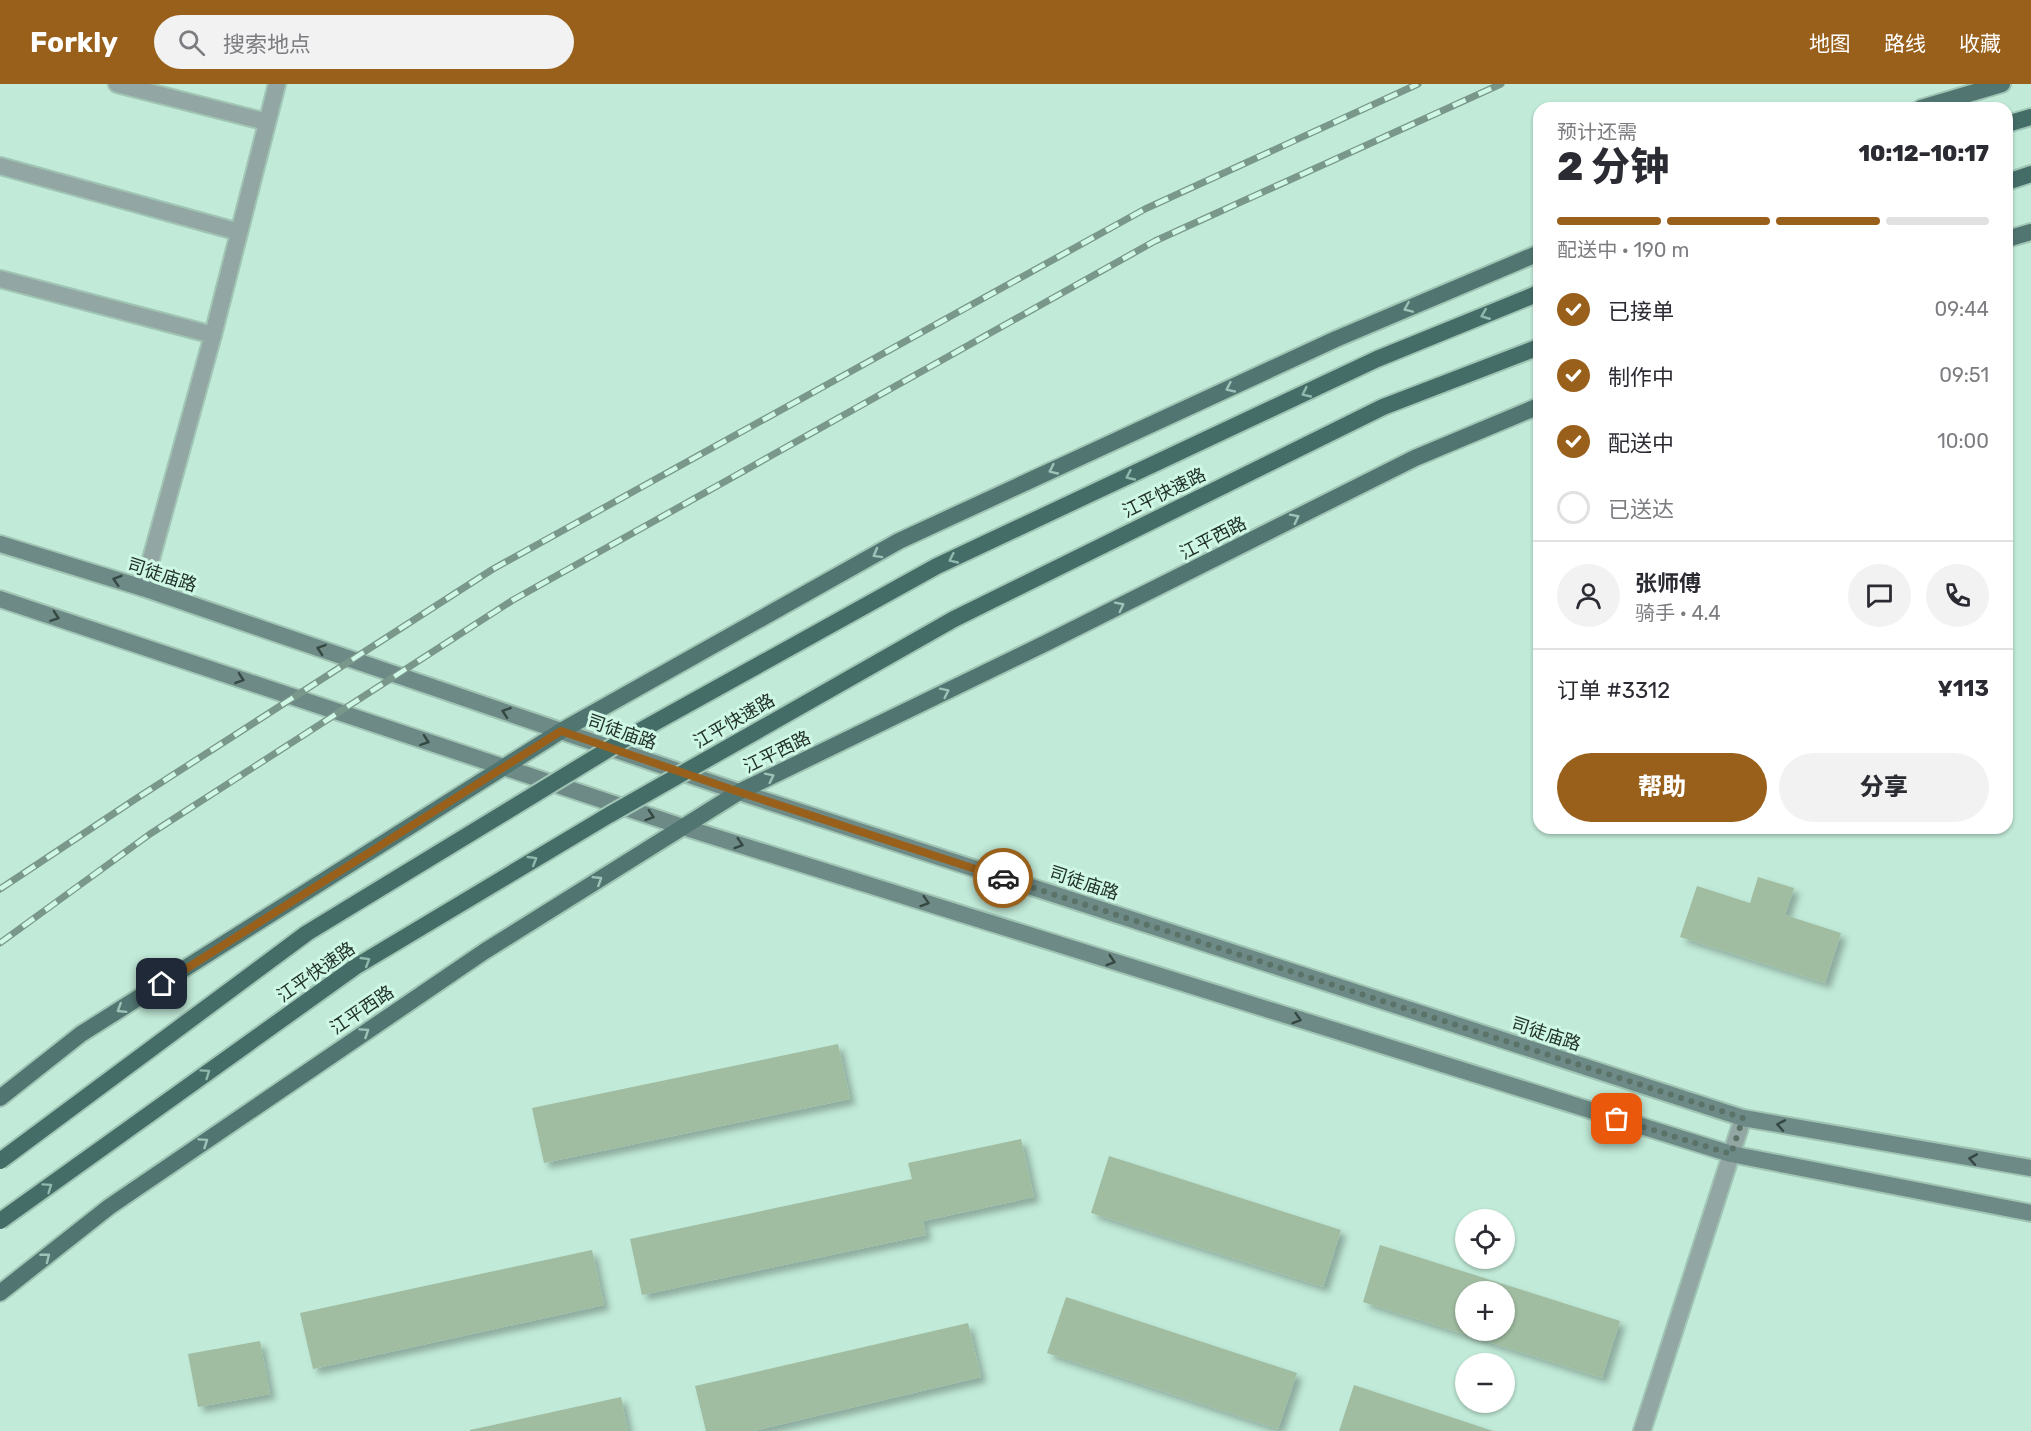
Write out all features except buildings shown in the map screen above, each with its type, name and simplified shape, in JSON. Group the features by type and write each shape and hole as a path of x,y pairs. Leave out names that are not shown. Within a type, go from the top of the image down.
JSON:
{"highway":[{"path":"2013,122 2031,117"},
{"path":"2013,180 2031,174"},
{"name":"江平快速路","path":"0,1161 307,933 637,732 937,566 1377,359 1533,295"},
{"name":"江平快速路","path":"0,1221 355,968 609,815 965,614 1383,407 1533,349"}],"main road":[{"path":"1942,102 2002,84"},
{"path":"2013,237 2031,232"},
{"path":"0,1098 81,1034 561,731 899,542 1336,339 1533,256"},
{"name":"江平西路","path":"0,1293 109,1207 485,951 739,792 1046,643 1415,458 1533,409"},
{"name":"司徒庙路","path":"0,544 142,588 739,792 1743,1118 2031,1168"},
{"path":"0,598 683,827 1731,1154 2031,1213"}],"street":[{"path":"117,84 267,122"},
{"path":"142,588 213,335 277,84"},
{"path":"0,166 239,232"},
{"path":"0,279 213,335"},
{"path":"1642,1431 1743,1118"}],"railway":[{"path":"0,889 493,569 1145,209 1418,84"},
{"path":"0,943 150,834 513,600 1155,241 1501,84"}],"way so far":[{"path":"1003,878 1743,1118 1731,1154 1617,1119"}],"route":[{"path":"162,984 561,731 1003,878"}]}
